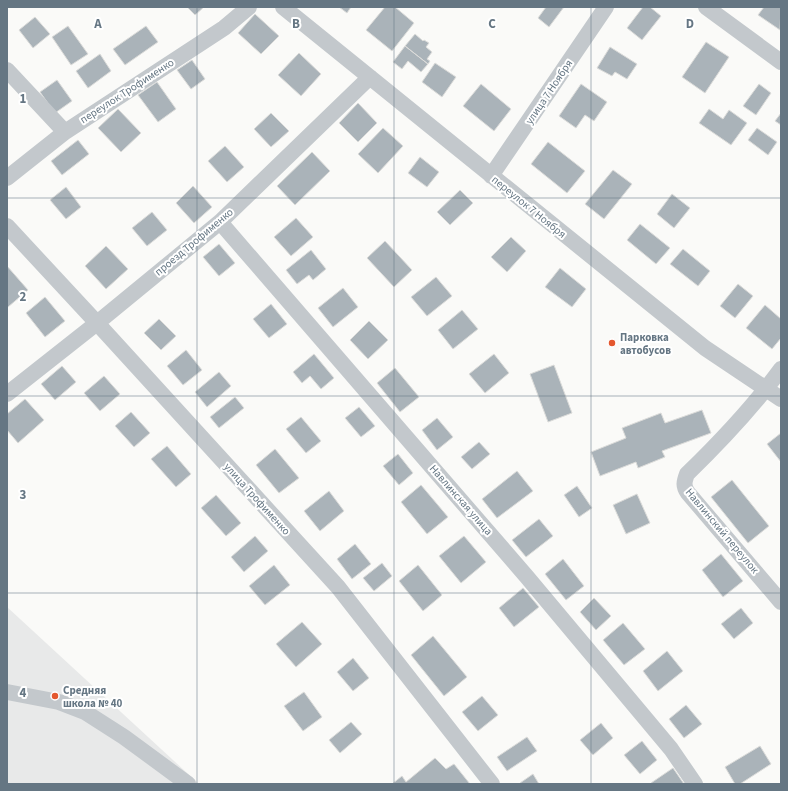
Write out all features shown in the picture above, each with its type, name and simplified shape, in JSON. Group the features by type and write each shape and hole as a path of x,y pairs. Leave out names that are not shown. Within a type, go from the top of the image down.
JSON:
{"street":[{"name":"переулок Трофименко","path":"7,178 66,132 224,28 249,7"},
{"name":"переулок 7 Ноября","path":"283,7 705,348 781,399"},
{"name":"улица 7 Ноября","path":"491,176 606,7"},
{"path":"706,7 781,62"},
{"path":"7,70 66,132"},
{"name":"проезд Трофименко","path":"7,394 97,323 220,222 370,77"},
{"name":"Навлинская улица","path":"220,222 527,577 671,749 695,784"},
{"name":"улица Трофименко","path":"7,226 338,587 492,784"},
{"path":"766,389 781,369"},
{"name":"Навлинский переулок","path":"766,389 731,430 687,474 684,480 684,487 781,602"},
{"path":"7,692 59,702 85,712 124,737 188,784"}],"shaded area":[{"name":"Средняя школа № 40","path":"7,607 199,784 7,784"}],"building":[{"path":"187,7 204,7 195,15"},
{"path":"339,7 351,7 347,13"},
{"path":"385,7 395,7 414,23 392,51 366,30"},
{"path":"546,7 564,7 549,27 538,18"},
{"path":"643,7 650,7 661,16 642,40 627,28"},
{"path":"764,7 781,7 780,30 758,15"},
{"path":"255,14 279,36 261,54 238,33"},
{"path":"35,17 50,34 33,48 19,30"},
{"path":"68,26 88,54 71,65 52,37"},
{"path":"146,26 158,42 125,65 113,49"},
{"path":"415,34 423,41 424,40 429,43 426,47 432,52 427,59 430,61 428,64 405,46"},
{"path":"706,42 729,57 705,93 682,77"},
{"path":"405,46 428,64 421,72 408,61 402,69 393,62"},
{"path":"610,47 637,64 627,79 615,72 612,76 597,68"},
{"path":"299,53 321,74 301,96 278,75"},
{"path":"100,54 111,71 88,88 76,71"},
{"path":"192,60 205,79 191,89 177,70"},
{"path":"435,63 456,77 442,97 422,82"},
{"path":"57,80 72,101 55,113 40,92"},
{"path":"157,82 176,109 158,122 138,95"},
{"path":"481,84 511,109 494,131 463,106"},
{"path":"581,84 607,102 594,121 585,115 576,128 559,116"},
{"path":"759,84 771,93 756,115 743,106"},
{"path":"358,103 377,123 358,142 339,123"},
{"path":"118,109 141,133 121,152 98,128"},
{"path":"709,109 723,119 729,110 747,123 731,145 699,123"},
{"path":"271,113 289,131 271,147 254,129"},
{"path":"781,113 781,125 775,121"},
{"path":"383,128 403,146 378,173 358,154"},
{"path":"757,128 777,142 768,155 748,140"},
{"path":"78,140 89,154 62,175 51,161"},
{"path":"548,142 585,171 567,193 531,164"},
{"path":"225,146 244,167 227,182 208,161"},
{"path":"312,152 330,171 295,205 277,186"},
{"path":"420,157 439,172 427,187 408,173"},
{"path":"613,170 632,184 604,219 585,204"},
{"path":"193,186 212,207 194,223 176,203"},
{"path":"66,187 81,207 66,219 50,200"},
{"path":"460,190 473,203 450,225 437,212"},
{"path":"672,194 690,208 674,228 657,214"},
{"path":"152,212 167,230 147,246 132,228"},
{"path":"296,218 313,237 291,256 274,237"},
{"path":"640,224 670,248 656,264 627,240"},
{"path":"511,237 526,251 507,272 491,257"},
{"path":"385,241 412,270 394,287 367,258"},
{"path":"219,244 235,263 219,276 203,257"},
{"path":"106,246 128,269 106,289 85,266"},
{"path":"683,249 710,271 698,286 670,264"},
{"path":"311,250 326,269 313,280 309,275 297,284 286,270"},
{"path":"7,266 28,290 8,307 7,305"},
{"path":"560,268 586,289 572,307 545,287"},
{"path":"436,277 452,296 427,316 411,297"},
{"path":"738,284 753,296 735,318 720,306"},
{"path":"343,288 358,307 333,327 318,308"},
{"path":"45,297 65,321 45,337 26,313"},
{"path":"271,304 287,324 269,338 253,319"},
{"path":"765,305 781,319 781,338 772,349 746,328"},
{"path":"462,310 478,329 453,349 438,330"},
{"path":"159,319 176,336 161,350 144,333"},
{"path":"369,321 388,340 368,359 350,340"},
{"path":"186,350 202,370 183,385 167,366"},
{"path":"314,354 334,378 321,389 310,376 302,383 293,372"},
{"path":"494,354 509,373 485,393 469,374"},
{"path":"554,365 572,413 548,422 530,374"},
{"path":"62,366 76,382 55,400 41,384"},
{"path":"395,368 419,397 400,412 377,383"},
{"path":"219,372 231,386 207,407 195,392"},
{"path":"104,376 120,394 100,411 84,393"},
{"path":"235,397 244,408 219,428 210,417"},
{"path":"25,399 44,420 18,443 7,430 7,414"},
{"path":"359,407 375,426 361,437 345,418"},
{"path":"702,410 711,433 662,451 665,457 638,468 636,462 600,476 591,452 626,438 622,428 661,413 665,423"},
{"path":"131,412 150,433 134,447 115,426"},
{"path":"301,417 321,441 306,453 286,429"},
{"path":"437,418 453,437 437,450 422,430"},
{"path":"781,433 781,462 767,444"},
{"path":"479,442 490,454 472,469 461,457"},
{"path":"167,446 191,474 176,487 151,459"},
{"path":"275,449 299,478 279,493 256,465"},
{"path":"398,454 413,473 399,485 383,466"},
{"path":"517,471 533,491 497,518 482,499"},
{"path":"732,480 769,526 748,543 711,497"},
{"path":"421,485 448,517 427,534 401,502"},
{"path":"577,486 592,508 579,517 564,495"},
{"path":"329,491 344,511 320,531 304,511"},
{"path":"637,494 650,523 626,534 613,505"},
{"path":"216,495 241,523 226,536 201,508"},
{"path":"539,519 553,536 526,557 512,540"},
{"path":"255,536 268,551 244,572 231,557"},
{"path":"464,536 486,562 461,583 439,556"},
{"path":"355,544 371,564 352,579 337,559"},
{"path":"721,554 743,581 723,597 702,570"},
{"path":"563,559 584,586 566,600 545,574"},
{"path":"382,563 392,576 374,591 363,578"},
{"path":"274,565 290,585 265,605 249,586"},
{"path":"418,565 442,595 423,611 399,581"},
{"path":"523,588 539,607 514,627 499,608"},
{"path":"594,598 611,616 596,630 580,612"},
{"path":"741,608 753,623 734,639 721,624"},
{"path":"302,622 322,644 296,667 276,644"},
{"path":"623,623 645,649 624,665 603,640"},
{"path":"433,636 467,677 444,696 411,655"},
{"path":"667,651 683,671 658,691 643,671"},
{"path":"353,658 369,678 353,691 337,672"},
{"path":"304,692 322,717 303,731 284,706"},
{"path":"482,696 498,715 478,731 462,712"},
{"path":"686,705 702,724 684,738 669,719"},
{"path":"351,722 362,734 340,753 329,740"},
{"path":"601,723 613,738 593,755 580,740"},
{"path":"527,737 537,751 507,771 497,757"},
{"path":"642,741 657,760 640,774 624,755"},
{"path":"760,746 771,764 740,784 735,784 725,767"},
{"path":"435,758 446,769 454,764 470,784 392,784 402,776 406,782"},
{"path":"673,768 684,784 651,784 651,783"},
{"path":"533,774 539,784 520,784 520,783"}],"place":[{"name":"Парковка автобусов","path":"612,343"},
{"name":"Средняя школа № 40","path":"55,696"}]}
